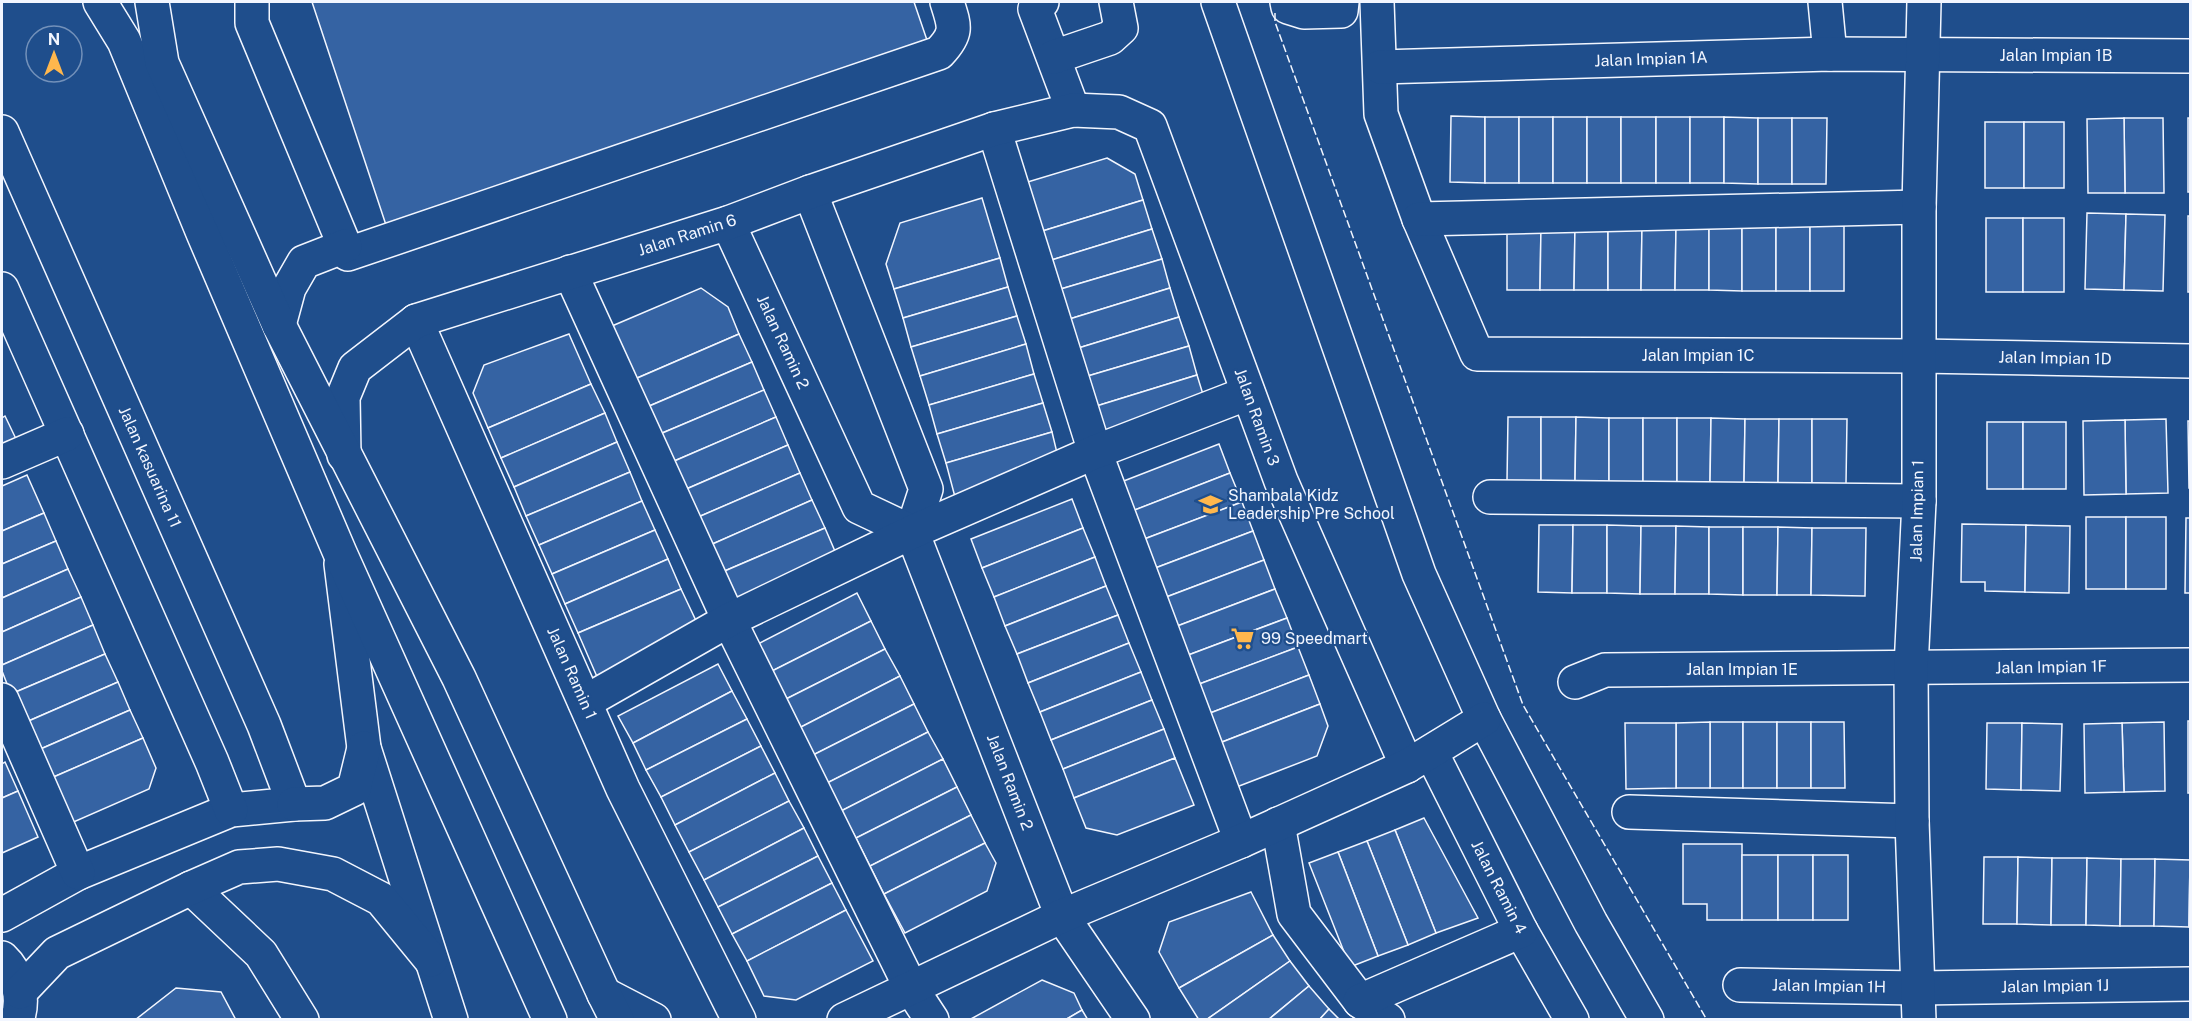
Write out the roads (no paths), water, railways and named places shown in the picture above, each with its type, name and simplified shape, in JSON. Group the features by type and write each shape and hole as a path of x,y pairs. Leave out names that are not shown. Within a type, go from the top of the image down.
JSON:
{"main road":[{"path":"100,2 124,41 203,233 340,553 550,1020"},
{"path":"152,2 162,63 279,325 459,678 610,1007 654,1020"},
{"path":"252,2 252,23 348,254 939,54 951,41 955,28 947,2"},
{"path":"1042,2 1035,9 1073,110"},
{"path":"1054,57 1110,38 1121,28 1116,2"},
{"path":"1218,2 1419,574 1484,719 1591,923 1647,1020"},
{"path":"1287,2 1288,7 1304,12 1341,11 1342,2"},
{"path":"1377,2 1381,114 1419,219 1918,207"},
{"path":"1825,2 1830,54"},
{"name":"Jalan Impian 1","path":"1919,1004 1912,821 1911,668 1918,501 1918,207 1924,2"},
{"name":"Jalan Impian 1A","path":"1380,67 1830,54 1922,54"},
{"name":"Jalan Impian 1B","path":"1922,54 2190,56"},
{"name":"Jalan Ramin 6","path":"344,455 343,397 355,368 416,321 728,223 810,192 994,129 1073,110 1119,112"},
{"name":"Jalan Ramin 3","path":"1119,112 1150,126 1281,481 1419,759"},
{"path":"994,129 1095,452 1241,840"},
{"name":"Jalan kasuarina 11","path":"2,132 259,714 294,804"},
{"path":"810,192 926,489 912,532"},
{"name":"Jalan Impian 1C","path":"1419,219 1477,354 1918,356"},
{"name":"Jalan Ramin 2","path":"728,223 859,507 912,532 1062,916 1133,1020"},
{"path":"279,325 289,288 304,262 345,246"},
{"path":"570,272 729,620 911,988 932,1020"},
{"path":"2,288 231,810"},
{"name":"Jalan Ramin 1","path":"416,321 623,789 738,1020"},
{"name":"Jalan Impian 1D","path":"1918,356 2190,361"},
{"path":"585,702 729,620 912,532 1095,452 1248,393"},
{"path":"2,462 67,434"},
{"path":"1490,497 1918,501"},
{"path":"340,553 364,748 451,1020"},
{"name":"Jalan Impian 1F","path":"1911,668 2190,665"},
{"name":"Jalan Impian 1E","path":"1575,682 1605,670 1911,668"},
{"path":"2,700 78,873"},
{"path":"844,1020 1062,916 1278,824 1419,759 1484,719"},
{"path":"2,915 78,873 231,810 325,803 354,789 364,748"},
{"name":"Jalan Ramin 4","path":"1419,759 1572,1020"},
{"path":"1629,812 1912,821"},
{"path":"1278,824 1294,914 1360,1002 1388,1020"},
{"path":"20,1011 57,953 239,867 278,864 333,874 381,899 431,960"},
{"path":"191,888 261,954 302,1020"},
{"path":"1360,1002 1521,931"},
{"path":"2,958 15,975 20,1011"},
{"name":"Jalan Impian 1J","path":"1919,1004 2190,984"},
{"name":"Jalan Impian 1H","path":"1740,985 1919,1004"}],"place":[{"name":"Shambala Kidz Leadership Pre School","path":"1210,504"},
{"name":"99 Speedmart","path":"1243,638"}]}
